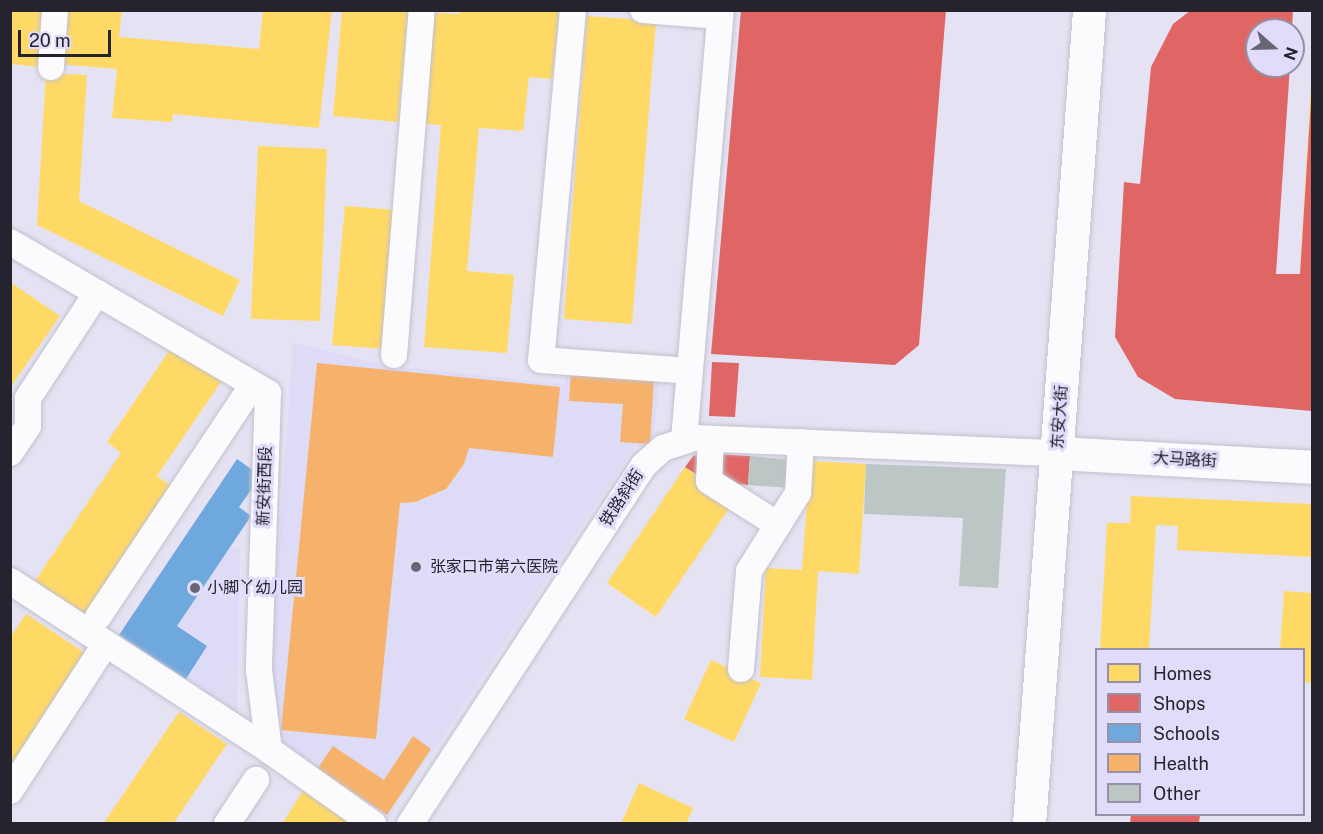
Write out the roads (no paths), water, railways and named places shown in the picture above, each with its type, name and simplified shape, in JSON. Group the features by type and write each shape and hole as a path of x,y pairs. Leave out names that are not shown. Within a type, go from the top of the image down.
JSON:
{"main road":[{"name":"东安大街","path":"1029,824 1089,10"},
{"name":"大马路街","path":"1057,453 1312,467"}],"street":[{"path":"51,67 55,10"},
{"path":"394,355 422,10"},
{"path":"573,10 541,360 690,371"},
{"path":"643,10 721,13 684,440"},
{"name":"新安街西段","path":"10,242 268,393 259,670 268,750"},
{"path":"10,453 28,426 28,398 97,293"},
{"path":"98,617 253,385"},
{"path":"711,439 709,480 778,525"},
{"name":"铁路斜街","path":"410,824 643,466 663,448 684,440 711,439 1057,453"},
{"path":"741,669 748,571 798,493 801,442"},
{"path":"10,581 268,750 373,824"},
{"path":"10,791 106,643"},
{"path":"227,824 256,780"}],"place":[{"name":"张家口市第六医院","path":"416,567"},
{"name":"小脚丫幼儿园","path":"195,588"}]}
